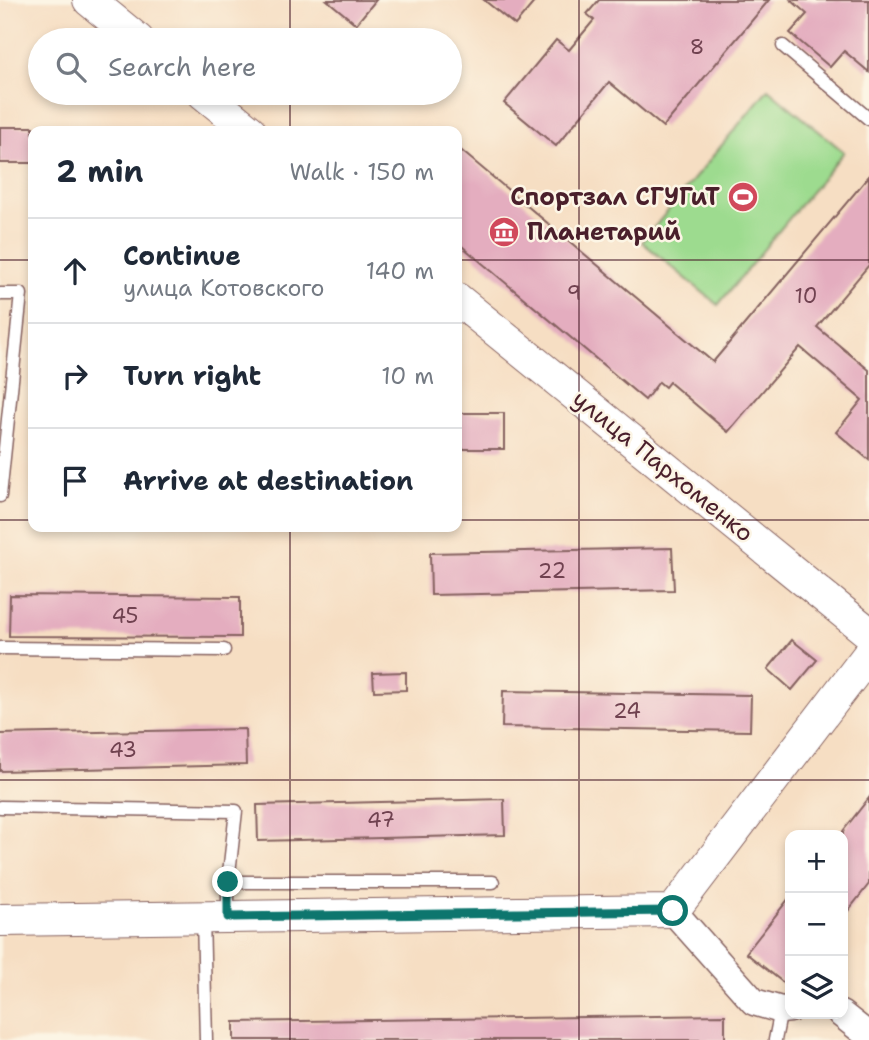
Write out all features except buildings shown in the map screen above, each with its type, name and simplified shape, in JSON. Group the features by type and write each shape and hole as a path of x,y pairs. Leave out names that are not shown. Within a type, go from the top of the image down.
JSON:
{"street":[{"path":"89,0 123,28"},
{"path":"218,105 244,126"},
{"name":"улица Пархоменко","path":"462,303 869,633"},
{"path":"673,911 869,654"},
{"path":"0,920 673,911 754,1002 785,1009"}],"lane":[{"path":"783,47 869,119"},
{"path":"0,294 22,294 0,496"},
{"path":"0,648 224,650"},
{"path":"0,807 236,811 228,882 216,917 206,1040"},
{"path":"228,882 493,882"},
{"path":"775,1040 785,1012"}],"green space":[{"name":"Спортзал СГУГиТ","path":"768,89 844,152 718,305 642,242"}],"place":[{"name":"Спортзал СГУГиТ","path":"743,197"},
{"name":"Планетарий","path":"504,232"}],"route":[{"path":"228,882 228,917 673,911"}]}
